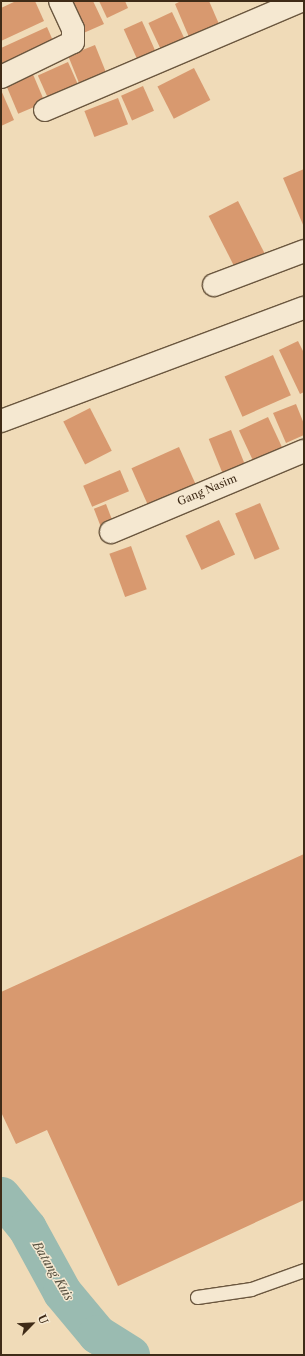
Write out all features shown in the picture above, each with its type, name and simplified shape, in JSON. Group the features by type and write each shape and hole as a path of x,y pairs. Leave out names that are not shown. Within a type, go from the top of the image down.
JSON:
{"street":[{"path":"1,77 73,42 73,29 60,1"},
{"path":"46,110 300,1"},
{"path":"214,285 304,251"},
{"path":"1,422 304,308"},
{"name":"Gang Nasim","path":"111,532 304,451"}],"lane":[{"path":"197,1297 252,1289 304,1270"}],"building":[{"path":"16,1 35,1 44,21 1,41 1,8"},
{"path":"63,1 93,1 104,24 79,35"},
{"path":"99,1 125,1 128,8 107,18"},
{"path":"181,1 209,1 219,24 189,37 175,4"},
{"path":"172,12 185,40 162,51 148,23"},
{"path":"142,21 156,53 138,61 124,29"},
{"path":"47,27 57,50 5,73 1,64 1,48"},
{"path":"95,45 106,72 79,83 68,56"},
{"path":"68,62 79,87 49,100 38,75"},
{"path":"194,68 210,100 174,119 157,87"},
{"path":"32,72 45,102 18,114 5,83"},
{"path":"143,86 154,111 132,120 121,96"},
{"path":"1,90 14,120 1,126"},
{"path":"118,98 128,124 94,137 84,111"},
{"path":"304,169 304,227 283,178"},
{"path":"238,201 264,253 235,268 209,216"},
{"path":"298,341 304,353 304,392 300,394 279,350"},
{"path":"273,355 291,395 242,417 225,377"},
{"path":"296,404 304,424 304,435 286,443 273,413"},
{"path":"90,408 112,451 85,464 63,422"},
{"path":"268,417 284,451 255,465 239,431"},
{"path":"231,430 245,465 223,474 209,439"},
{"path":"179,447 196,485 149,507 131,468"},
{"path":"120,470 129,491 92,507 83,486"},
{"path":"260,503 280,549 255,560 235,514"},
{"path":"106,504 114,525 102,529 94,509"},
{"path":"219,520 235,554 202,570 185,536"},
{"path":"131,546 147,589 125,597 109,554"},
{"path":"304,854 304,1200 118,1286 47,1130 16,1144 1,1112 1,992"}],"waterway":[{"name":"Batang Kuis","path":"1,1196 27,1228 62,1292 97,1334 130,1355"}]}
